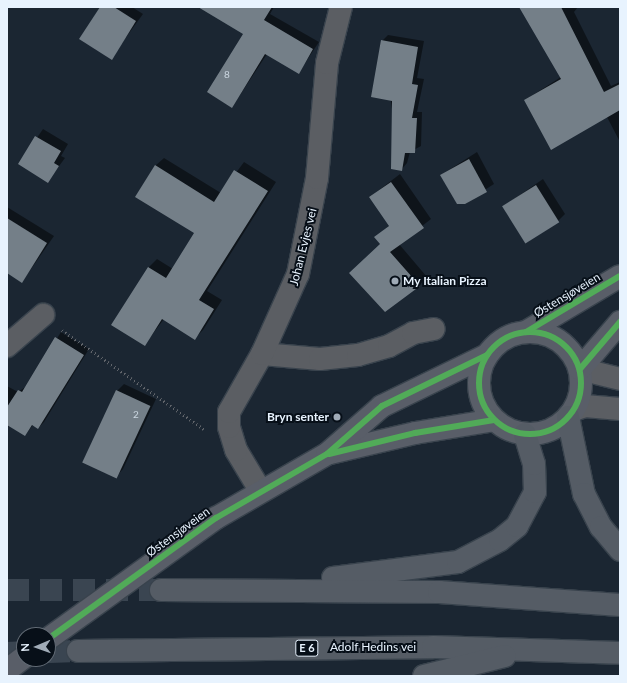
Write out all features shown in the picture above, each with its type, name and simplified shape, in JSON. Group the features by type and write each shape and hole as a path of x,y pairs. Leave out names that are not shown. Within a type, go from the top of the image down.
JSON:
{"highway":[{"path":"571,414 584,494 601,527 620,550"},
{"path":"216,590 420,569 458,562 484,551 517,526 535,492 534,464 525,434"},
{"path":"161,590 439,592 620,606"},
{"name":"Adolf Hedins vei","path":"78,651 536,648 620,653"},
{"name":"E 6","path":"424,676 536,648"}],"main road":[{"name":"Østensjøveien","path":"526,332 620,276"},
{"path":"580,370 620,322"},
{"path":"526,332 554,337 574,356 580,370 580,397 571,414 556,428 525,434 494,420 484,405 479,388 480,371 488,355 504,339 526,332"},
{"name":"Østensjøveien","path":"56,633 181,542 260,490 327,454 382,406 488,355"},
{"name":"Østensjøveien","path":"327,454 415,433 494,420"},
{"path":"7,670 16,663"}],"street":[{"name":"Johan Evjes vei","path":"260,490 235,448 229,412 262,354 290,296 305,246 320,155 327,63 341,7"},
{"path":"7,346 43,315"},
{"path":"262,354 320,359 358,355 389,346 413,333 434,329"},
{"path":"580,370 620,379"},
{"path":"571,414 596,406 620,409"}],"path":[{"path":"43,315 123,374 235,448"}],"building":[{"path":"100,7 114,7 136,21 112,60 79,39"},
{"path":"198,7 272,7 264,20 313,49 299,74 265,54 232,108 207,92 243,34"},
{"path":"519,7 561,7 604,92 620,84 620,110 551,150 524,100 561,79"},
{"path":"381,40 418,47 412,84 418,85 412,118 417,118 415,153 405,153 402,171 391,169 392,101 371,97"},
{"path":"35,136 61,151 54,163 59,166 48,183 18,164"},
{"path":"469,159 487,192 465,204 457,204 440,175"},
{"path":"155,165 214,202 234,170 268,191 199,300 214,309 195,340 162,319 145,346 111,325 148,267 166,278 194,233 135,197"},
{"path":"391,182 424,228 390,252 420,286 385,312 349,273 380,244 374,237 389,226 369,197"},
{"path":"536,185 559,222 525,244 502,206"},
{"path":"7,218 47,243 22,283 7,273"},
{"path":"55,337 84,355 38,429 32,425 25,436 7,425 7,407 18,390 22,392"},
{"path":"116,390 150,406 117,479 82,463"}],"tunnel":[{"path":"7,590 161,590"},
{"path":"56,652 78,651"},
{"path":"7,653 16,652"}],"cycle path":[{"path":"526,332 620,276"},
{"path":"580,369 620,322"},
{"path":"530,332 550,336 566,347 577,363 581,383 577,403 566,419 550,430 530,434 510,430 494,419 483,403 479,383 483,363 494,347 510,336 530,332"},
{"path":"56,633 216,518 327,454 382,406 487,355"},
{"path":"329,454 415,433 494,420"}],"place":[{"name":"My Italian Pizza","path":"395,281"},
{"name":"Bryn senter","path":"337,417"}]}
